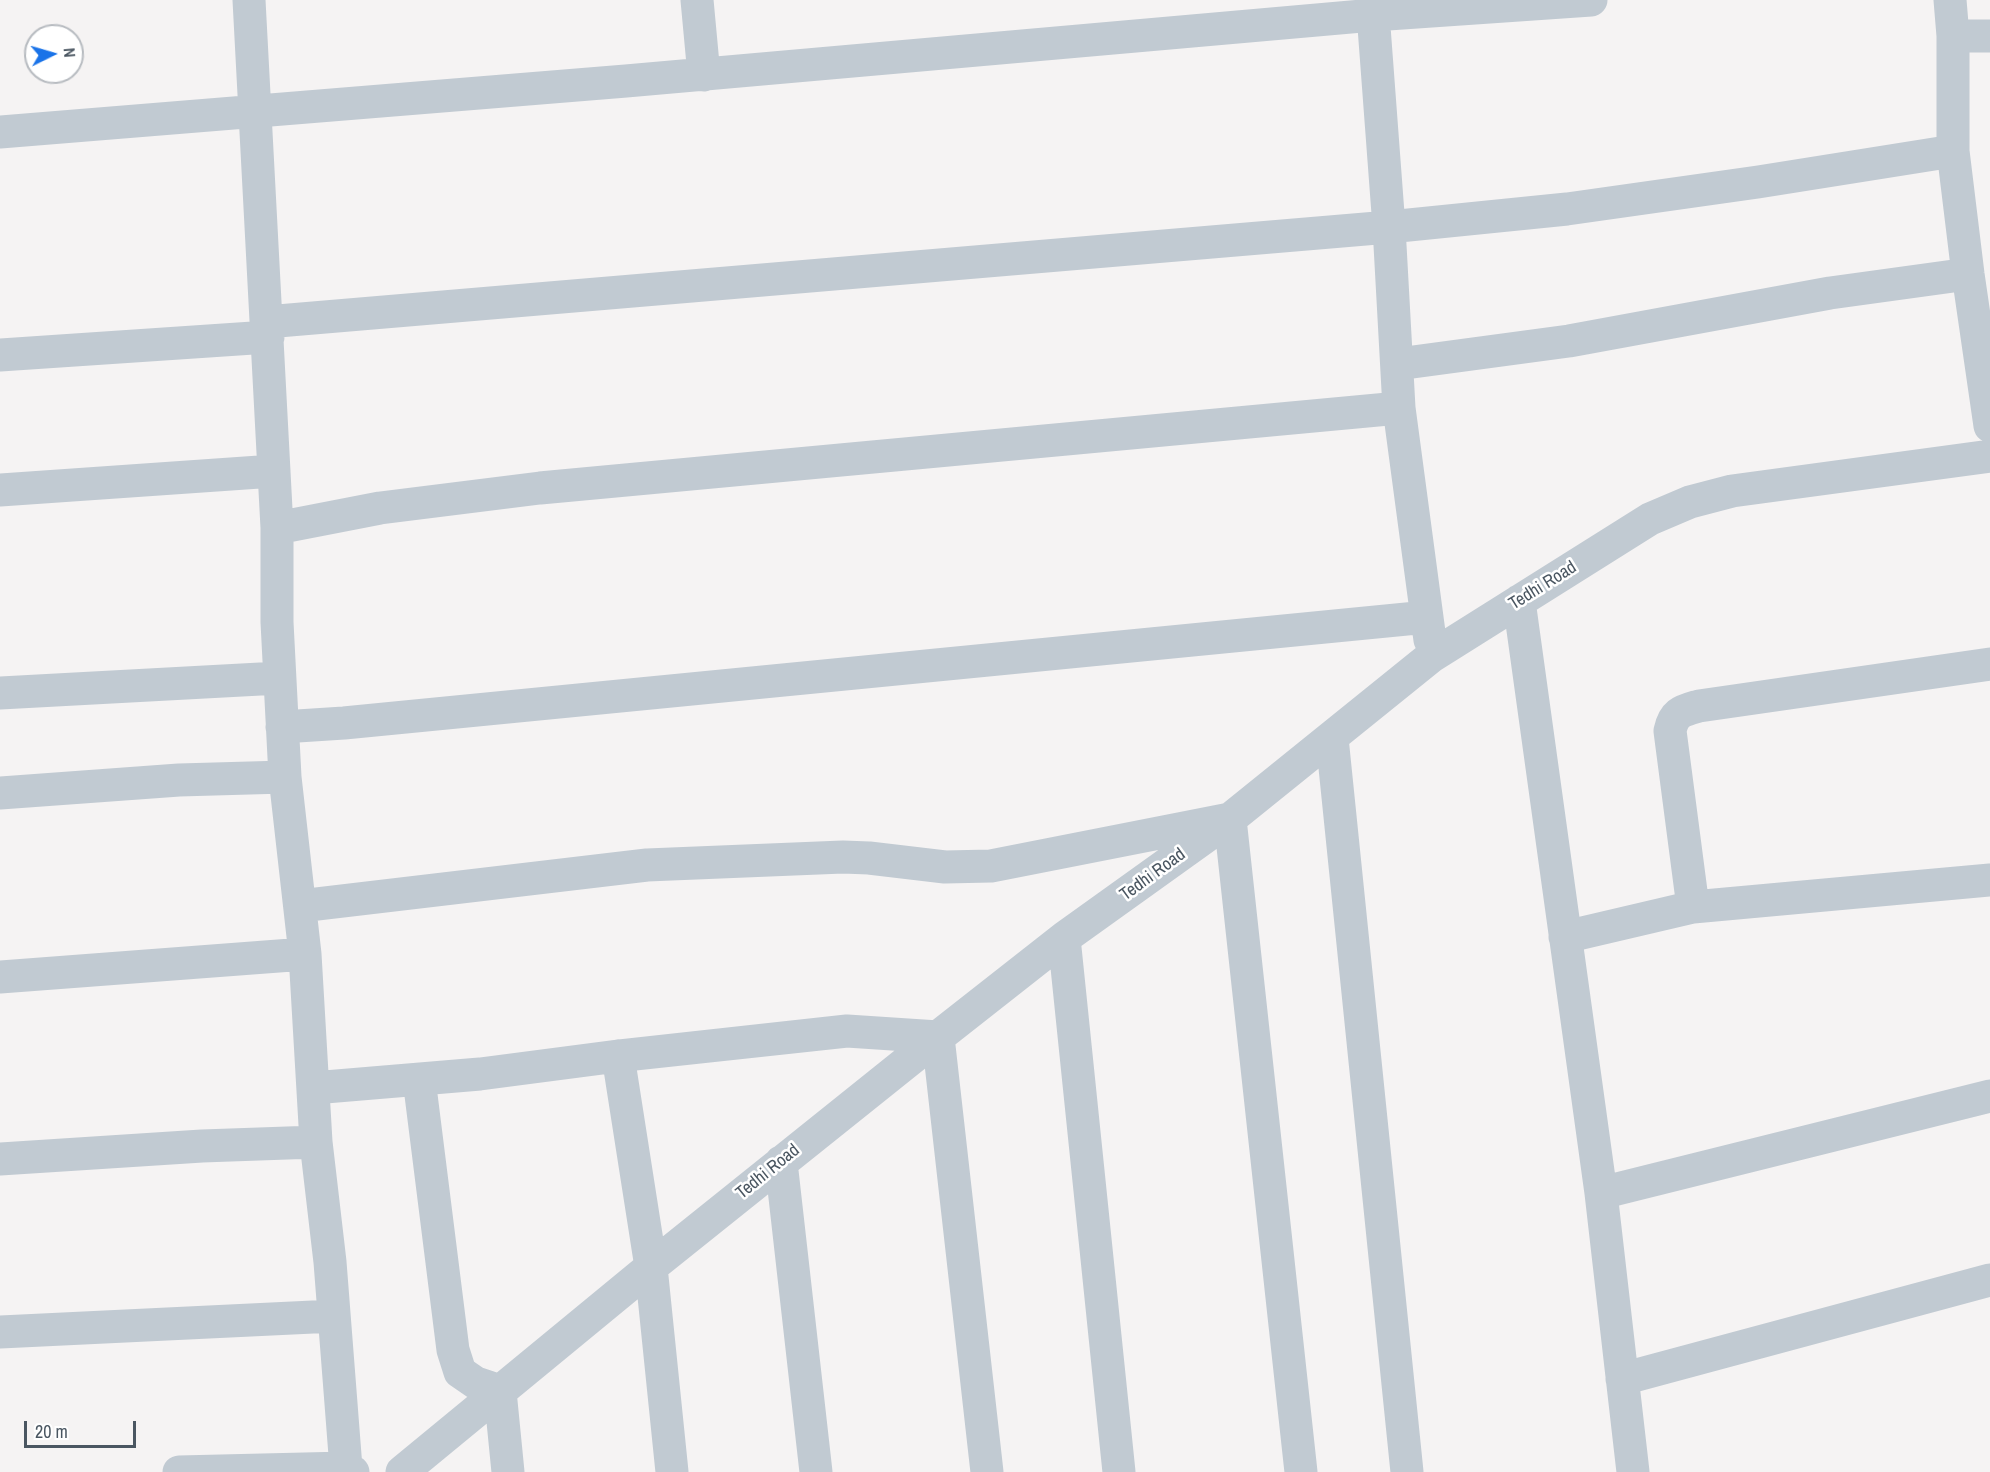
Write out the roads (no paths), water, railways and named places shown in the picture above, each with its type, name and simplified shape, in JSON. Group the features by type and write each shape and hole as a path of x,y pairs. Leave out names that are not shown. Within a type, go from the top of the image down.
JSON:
{"street":[{"path":"179,1472 350,1470 316,1142 305,954 285,777 279,678 278,528 249,0"},
{"path":"697,0 704,75"},
{"path":"0,132 704,75 1373,8 1591,0"},
{"path":"1950,0 1953,36 1953,151 1990,426"},
{"path":"1373,8 1398,364 1399,408 1432,656"},
{"path":"1953,36 1990,36"},
{"path":"0,355 1579,208 1953,151"},
{"path":"1398,364 1569,341 1830,293 1968,274"},
{"path":"278,528 380,508 540,488 1399,408"},
{"name":"Tedhi Road","path":"402,1472 651,1267 938,1037 1064,938 1230,819 1432,656 1650,519 1690,502 1732,491 1990,456"},
{"path":"0,490 274,471"},
{"path":"1519,601 1600,1193 1633,1472"},
{"path":"282,727 344,723 1427,617"},
{"path":"1693,906 1670,731 1672,720 1681,711 1699,706 1990,664"},
{"path":"0,693 279,678"},
{"path":"1332,738 1407,1472"},
{"path":"0,793 179,780 285,777"},
{"path":"300,906 647,865 843,857 945,867 980,867 1230,819 1301,1472"},
{"path":"1565,937 1693,906 1990,880"},
{"path":"1064,938 1119,1472"},
{"path":"0,977 305,954"},
{"path":"313,1088 480,1074 846,1030 938,1037 987,1472"},
{"path":"618,1056 651,1267 672,1472"},
{"path":"419,1079 453,1350 460,1372 476,1383 500,1390 508,1472"},
{"path":"1600,1193 1990,1096"},
{"path":"0,1159 182,1147 316,1142"},
{"path":"781,1162 816,1472"},
{"path":"1622,1379 1990,1280"},
{"path":"0,1332 334,1316"}]}
